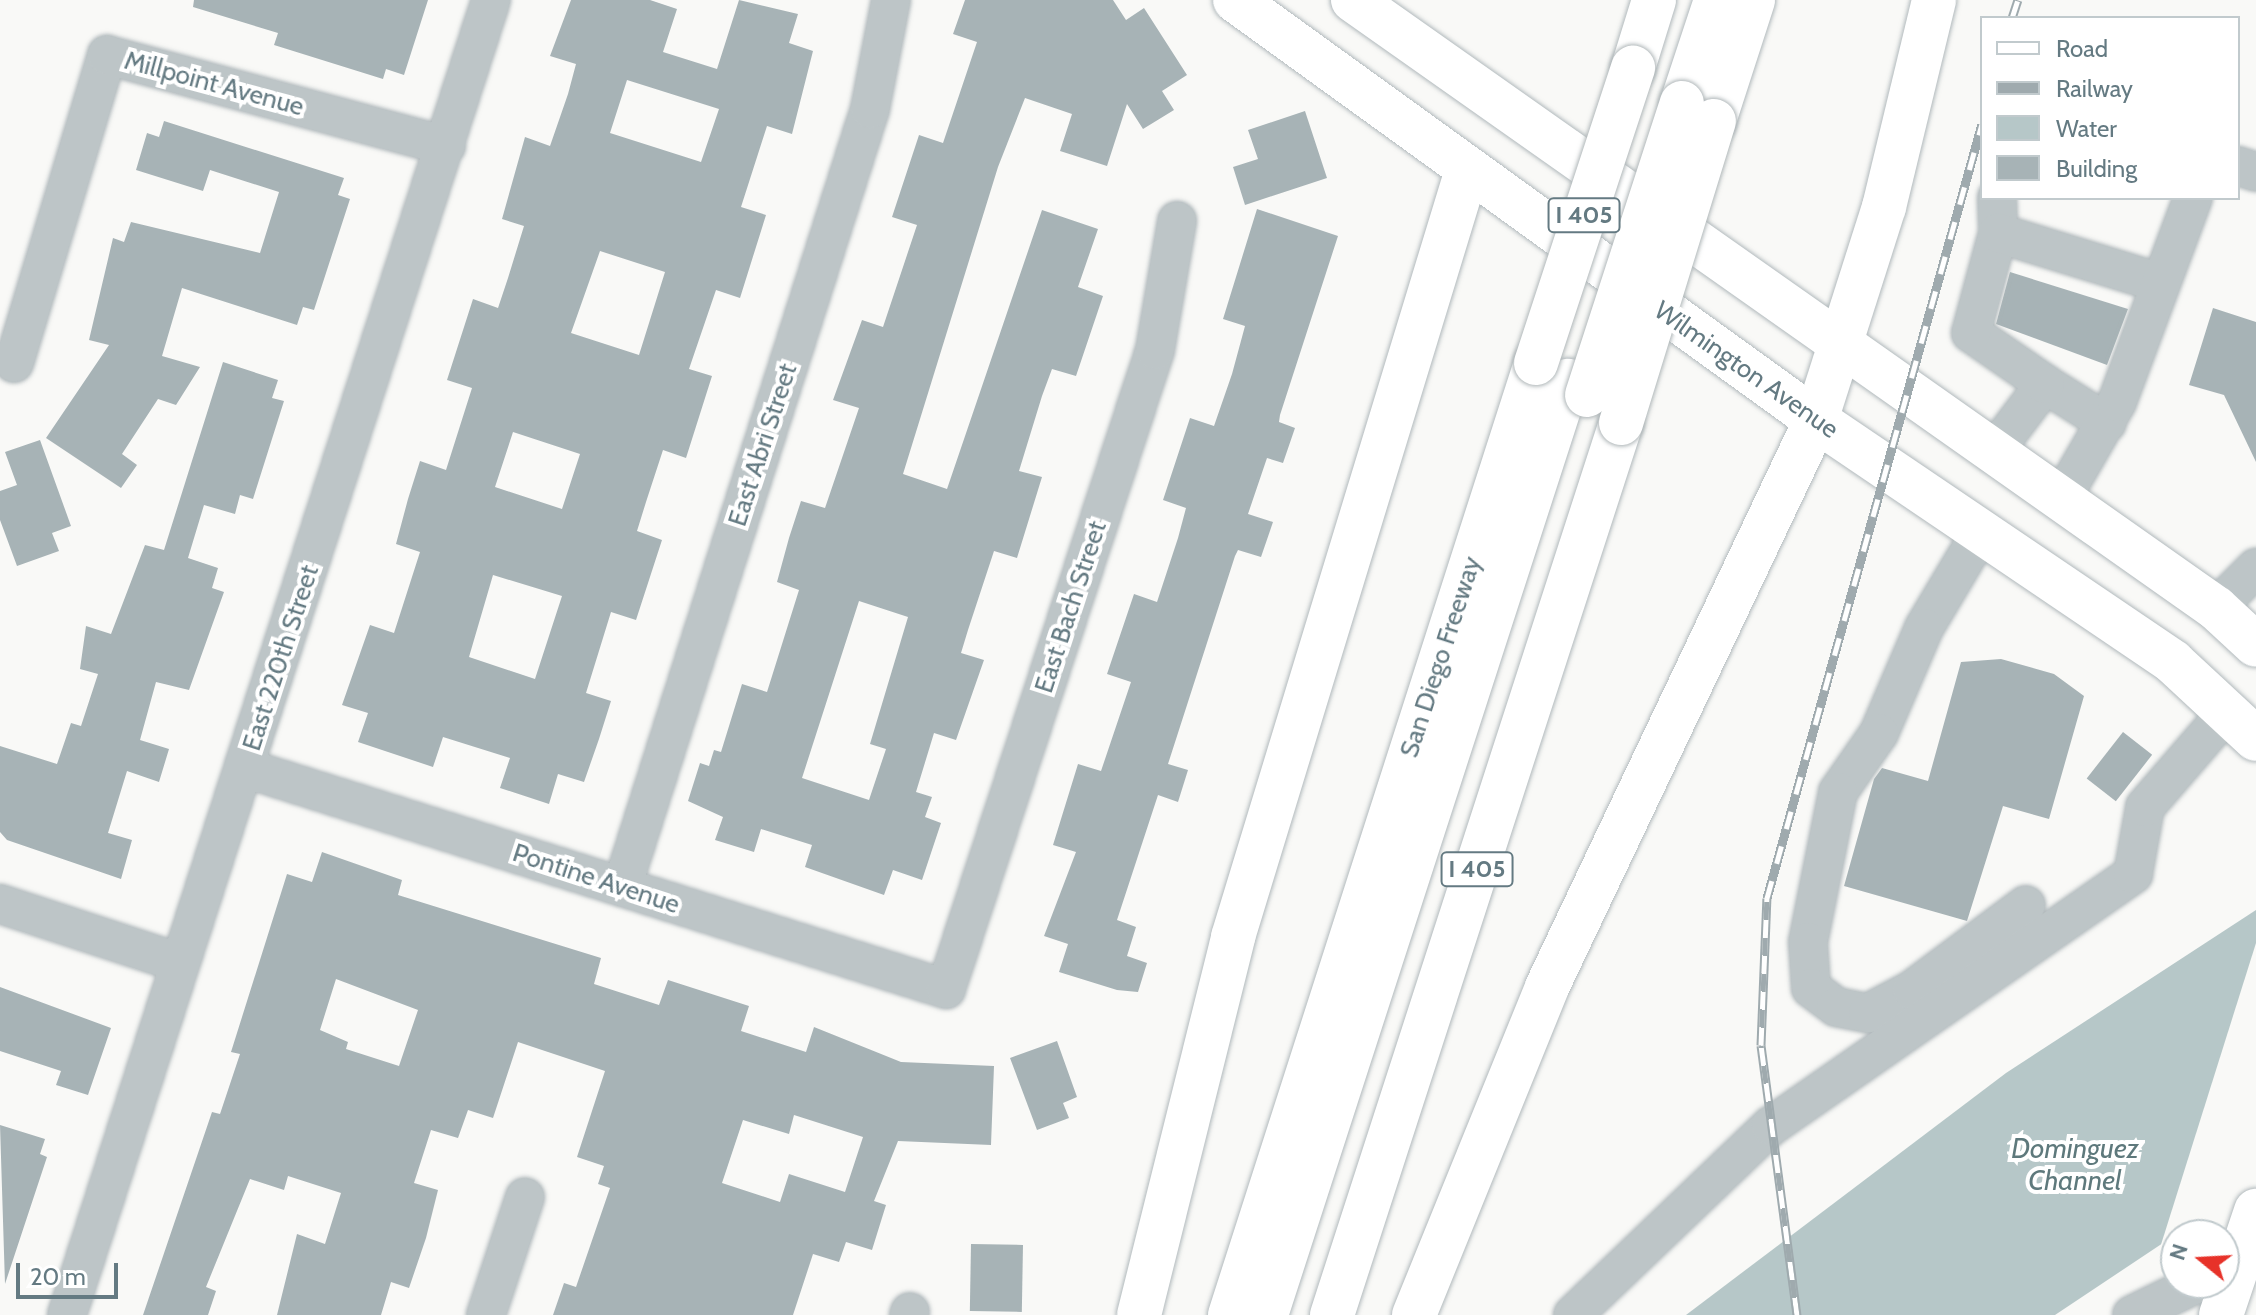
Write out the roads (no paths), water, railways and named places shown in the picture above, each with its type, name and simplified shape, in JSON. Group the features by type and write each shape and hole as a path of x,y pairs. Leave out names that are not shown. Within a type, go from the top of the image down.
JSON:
{"main road":[{"name":"Wilmington Avenue","path":"1235,0 1816,420 2173,662 2242,726"},
{"path":"1353,0 1842,350 2216,608 2256,645"},
{"path":"1641,0 1672,95"},
{"name":"San Diego Freeway","path":"1332,1315 1621,423 1672,95 1654,0"},
{"path":"1672,95 1688,0"},
{"path":"1266,1315 1564,380 1672,95 1716,0"},
{"name":"San Diego Freeway","path":"1230,1315 1564,380 1672,95 1753,0"},
{"path":"1414,1315 1547,987 1816,420 1842,350 1934,0"},
{"path":"1139,1315 1241,907 1467,170"},
{"path":"1290,1315 1564,380"},
{"path":"1997,543 2060,501"},
{"path":"2240,1247 2256,1211"}],"street":[{"name":"East 220th Street","path":"67,1315 177,962 245,768 491,0"},
{"name":"East Abri Street","path":"622,887 870,109 891,0"},
{"name":"Millpoint Avenue","path":"14,363 107,55 446,146"},
{"path":"2060,501 2107,423 2192,200"},
{"path":"2107,423 1971,333 1998,216 2161,283"},
{"name":"East Bach Street","path":"946,989 1155,350 1177,221"},
{"path":"1992,454 2045,384"},
{"path":"1997,543 1924,628 1879,733 1838,792 1808,942 1811,988 1836,1007 1868,1013 1912,990 2026,905"},
{"path":"2216,608 2256,568"},
{"path":"1573,1315 1771,1126 2133,874 2145,807 2242,726"},
{"name":"Pontine Avenue","path":"245,768 946,989"},
{"path":"0,904 177,962"},
{"path":"486,1315 525,1197"},
{"path":"2132,1315 2165,1299"}],"water":[{"name":"Dominguez Channel","path":"2256,910 2256,1181 2199,1219 2160,1219 2160,1245 2055,1315 1686,1315 2006,1073"}],"railway":[{"path":"2013,16 2018,0"},
{"path":"1797,1315 1761,1045 1767,898 1980,131"}]}
